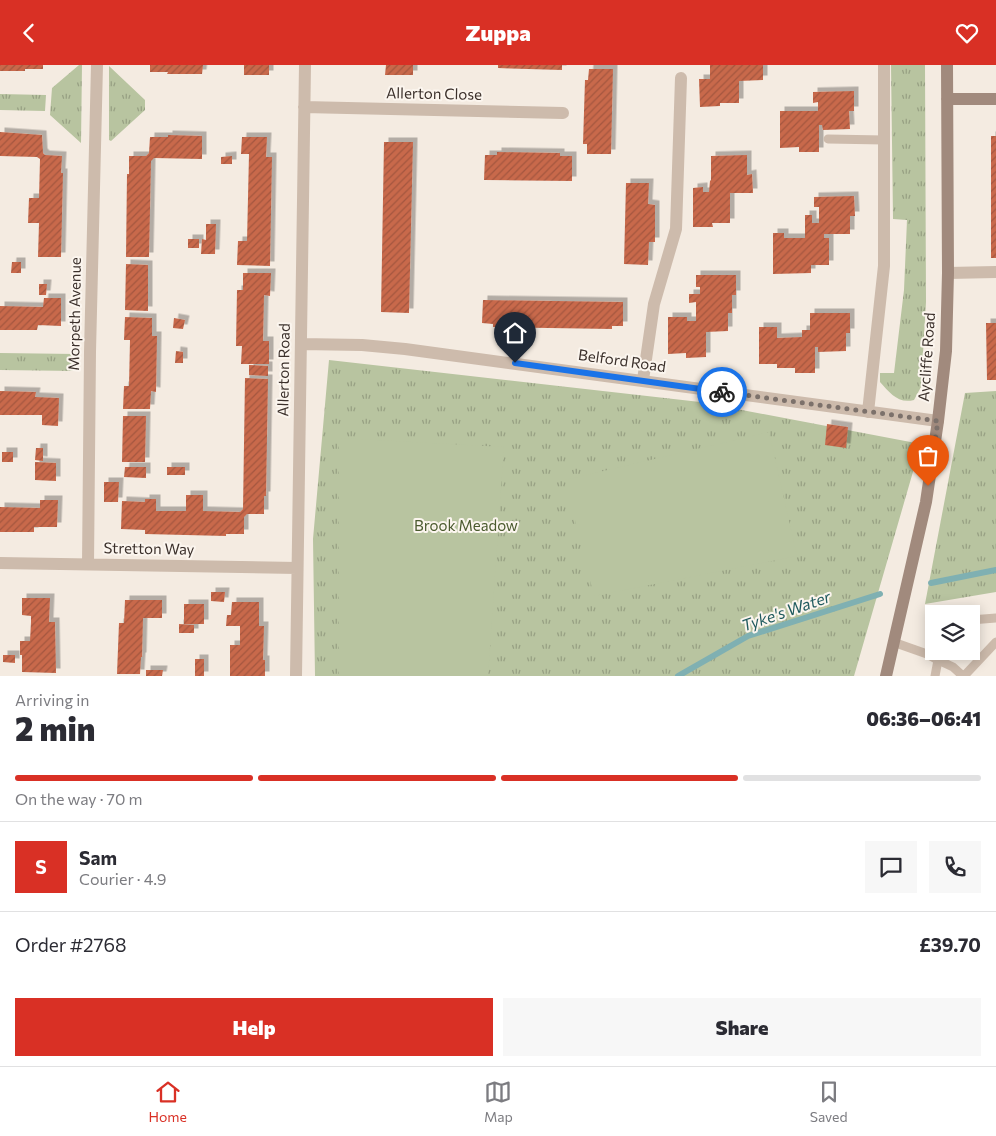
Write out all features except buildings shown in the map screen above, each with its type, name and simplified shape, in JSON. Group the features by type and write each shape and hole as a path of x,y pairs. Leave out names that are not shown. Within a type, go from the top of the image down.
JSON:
{"street":[{"name":"Morpeth Avenue","path":"88,564 90,352 97,65"},
{"name":"Allerton Road","path":"296,676 305,65"},
{"path":"868,412 883,289 885,245 884,65"},
{"name":"Aycliffe Road","path":"886,676 926,502 946,351 948,273 947,65"},
{"path":"643,381 654,303 676,229 681,78"},
{"path":"947,99 996,99"},
{"name":"Allerton Close","path":"304,107 563,113"},
{"path":"948,273 996,272"},
{"name":"Belford Road","path":"301,344 362,345 405,349 938,421"},
{"name":"Stretton Way","path":"0,563 297,568"}],"lane":[{"path":"828,139 884,140"},
{"path":"980,619 996,618"},
{"path":"893,642 925,653"},
{"path":"935,676 938,660 953,667 963,676 996,642"}],"green space":[{"path":"79,65 82,65 81,143 50,115 52,88"},
{"path":"891,65 925,65 926,302 921,387 914,400 908,401 895,397 880,382 880,373 894,373 904,290 907,220 893,219"},
{"path":"109,66 145,100 145,110 111,141 109,140"},
{"path":"0,94 46,95 45,111 0,110"},
{"path":"0,353 76,354 76,371 0,370"},
{"name":"Brook Meadow","path":"329,360 700,402 921,444 854,676 315,676 313,539"},
{"path":"996,391 996,592 925,604 965,393"},
{"path":"769,432 797,556 594,596 565,480"},
{"path":"339,438 504,447 488,676 339,676"}],"waterway":[{"name":"Tyke's Water","path":"931,583 996,570"},
{"name":"Tyke's Water","path":"678,676 748,636 880,594"}],"way so far":[{"path":"722,392 938,421 928,486"}],"route":[{"path":"515,363 722,392"}]}
